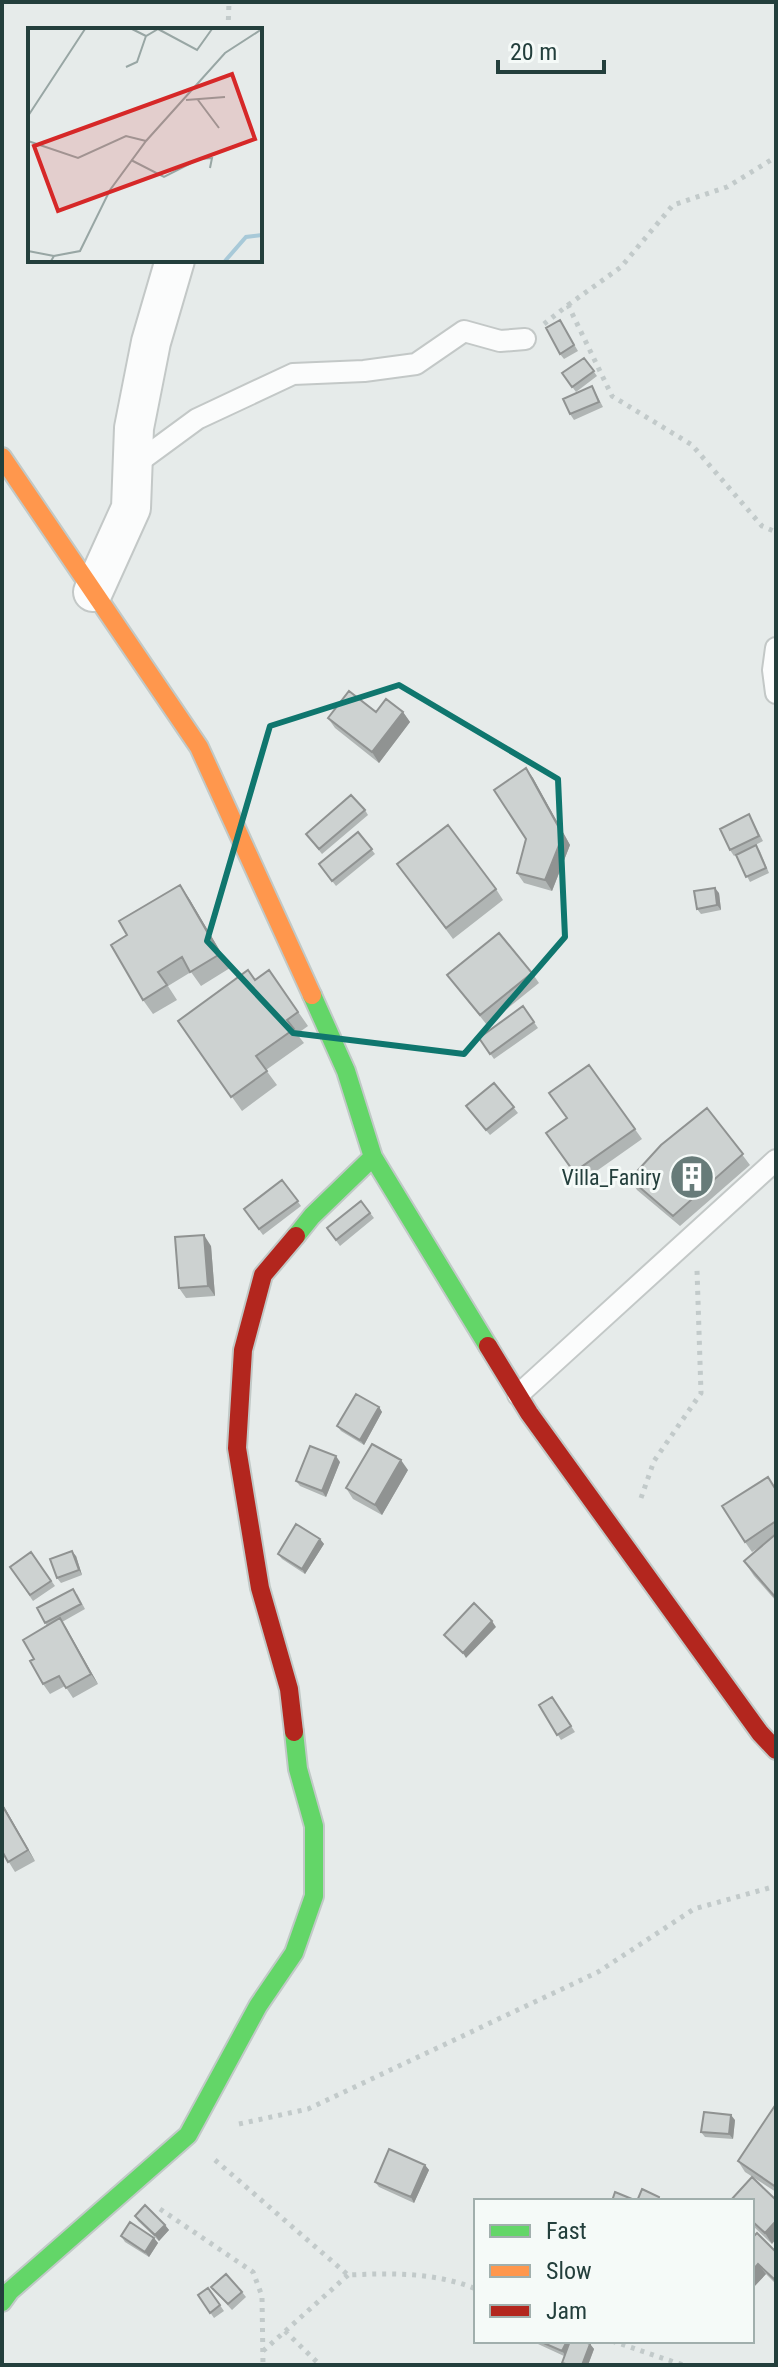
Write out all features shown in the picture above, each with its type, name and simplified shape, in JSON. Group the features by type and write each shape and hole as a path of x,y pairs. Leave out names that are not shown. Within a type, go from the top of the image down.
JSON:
{"street":[{"path":"93,592 131,508 134,428 151,342 174,262"},
{"path":"2,457 199,747 346,1071 373,1157 518,1395 760,1733 776,1750"},
{"path":"2,2302 10,2291 188,2135 258,2006 294,1953 314,1896 314,1826 298,1769 289,1689 260,1588 237,1448 243,1350 263,1275 312,1216 373,1157"}],"lane":[{"path":"133,466 197,419 293,374 364,371 416,364 464,331 500,341 525,339"},
{"path":"776,648 773,670 776,693"},
{"path":"518,1395 776,1160"}],"path":[{"path":"228,28 229,2"},
{"path":"525,339 621,267 673,205 727,187 776,157"},
{"path":"568,305 612,396 692,445 762,526 776,532"},
{"path":"624,1544 654,1461 701,1393 697,1232"},
{"path":"188,2135 308,2109 598,1972 694,1909 776,1886"},
{"path":"188,2135 348,2275"},
{"path":"158,2208 253,2272 262,2296 263,2365"},
{"path":"263,2351 348,2275 408,2273 455,2280 474,2288"},
{"path":"285,2331 320,2365"},
{"path":"618,2343 683,2365"}],"highlighted area":[{"path":"399,685 558,779 565,937 464,1054 293,1033 207,941 270,726"}],"building":[{"path":"560,320 574,345 560,354 546,328"},
{"path":"584,358 594,371 572,387 562,373"},
{"path":"592,386 599,402 570,414 563,399"},
{"path":"349,691 376,712 386,699 403,712 372,752 328,718"},
{"path":"526,768 563,835 545,880 517,873 526,839 494,790"},
{"path":"351,795 365,810 319,849 306,834"},
{"path":"749,814 759,836 730,850 720,829"},
{"path":"448,825 496,889 446,928 397,864"},
{"path":"358,832 372,849 332,881 319,864"},
{"path":"756,845 766,868 746,877 736,855"},
{"path":"180,885 220,954 190,972 182,957 158,972 167,985 143,1000 111,945 127,935 119,921"},
{"path":"715,888 717,905 697,909 694,891"},
{"path":"499,933 532,973 480,1015 447,975"},
{"path":"248,970 255,980 269,970 298,1012 287,1020 294,1029 256,1056 267,1071 231,1097 178,1021"},
{"path":"523,1006 534,1022 490,1054 479,1038"},
{"path":"589,1065 635,1129 574,1172 546,1133 567,1118 549,1093"},
{"path":"494,1083 514,1107 486,1130 466,1106"},
{"name":"Villa_Faniry","path":"707,1108 743,1154 673,1216 630,1179 661,1145"},
{"path":"282,1180 298,1201 259,1229 244,1209"},
{"path":"361,1201 370,1213 336,1240 327,1228"},
{"path":"204,1235 208,1286 179,1288 175,1237"},
{"path":"356,1394 379,1407 360,1440 337,1426"},
{"path":"372,1444 401,1460 375,1505 346,1488"},
{"path":"310,1446 336,1456 322,1491 296,1481"},
{"path":"768,1477 776,1490 776,1521 745,1542 722,1506"},
{"path":"296,1524 320,1539 302,1569 278,1554"},
{"path":"776,1534 776,1598 744,1561"},
{"path":"72,1551 79,1570 57,1578 50,1559"},
{"path":"31,1552 51,1581 30,1595 10,1567"},
{"path":"73,1589 81,1604 45,1623 37,1608"},
{"path":"474,1603 492,1621 463,1653 444,1635"},
{"path":"60,1618 91,1674 66,1688 59,1676 43,1684 23,1640"},
{"path":"552,1697 571,1726 557,1735 539,1705"},
{"path":"2,1805 28,1850 8,1862 2,1851"},
{"path":"776,2104 776,2187 738,2161"},
{"path":"704,2112 731,2115 729,2134 701,2132"},
{"path":"389,2149 425,2165 411,2197 375,2182"},
{"path":"752,2177 776,2200 776,2221 765,2233 754,2223 754,2199 732,2199"},
{"path":"642,2189 659,2197 658,2199 638,2199"},
{"path":"615,2192 632,2199 613,2199"},
{"path":"145,2205 165,2225 155,2235 135,2216"},
{"path":"130,2222 154,2238 145,2252 121,2236"},
{"path":"757,2233 776,2252 774,2279 758,2264 754,2269 754,2236"},
{"path":"226,2274 242,2292 228,2304 211,2287"},
{"path":"208,2288 220,2305 210,2313 198,2295"},
{"path":"544,2343 566,2343 562,2351"},
{"path":"569,2343 590,2344 582,2365 562,2363"}],"traffic: fast":[{"path":"312,995 346,1071 373,1157 488,1346"},
{"path":"296,1236 312,1216 373,1157"},
{"path":"2,2302 10,2291 188,2135 258,2006 294,1953 314,1896 314,1826 298,1769 294,1732"}],"traffic: slow":[{"path":"2,457 199,747 312,995"}],"traffic: jam":[{"path":"294,1732 289,1689 260,1588 237,1448 243,1350 263,1275 296,1236"},
{"path":"488,1346 529,1413 760,1733 776,1750"}],"place":[{"name":"Villa_Faniry","path":"692,1177"}]}
